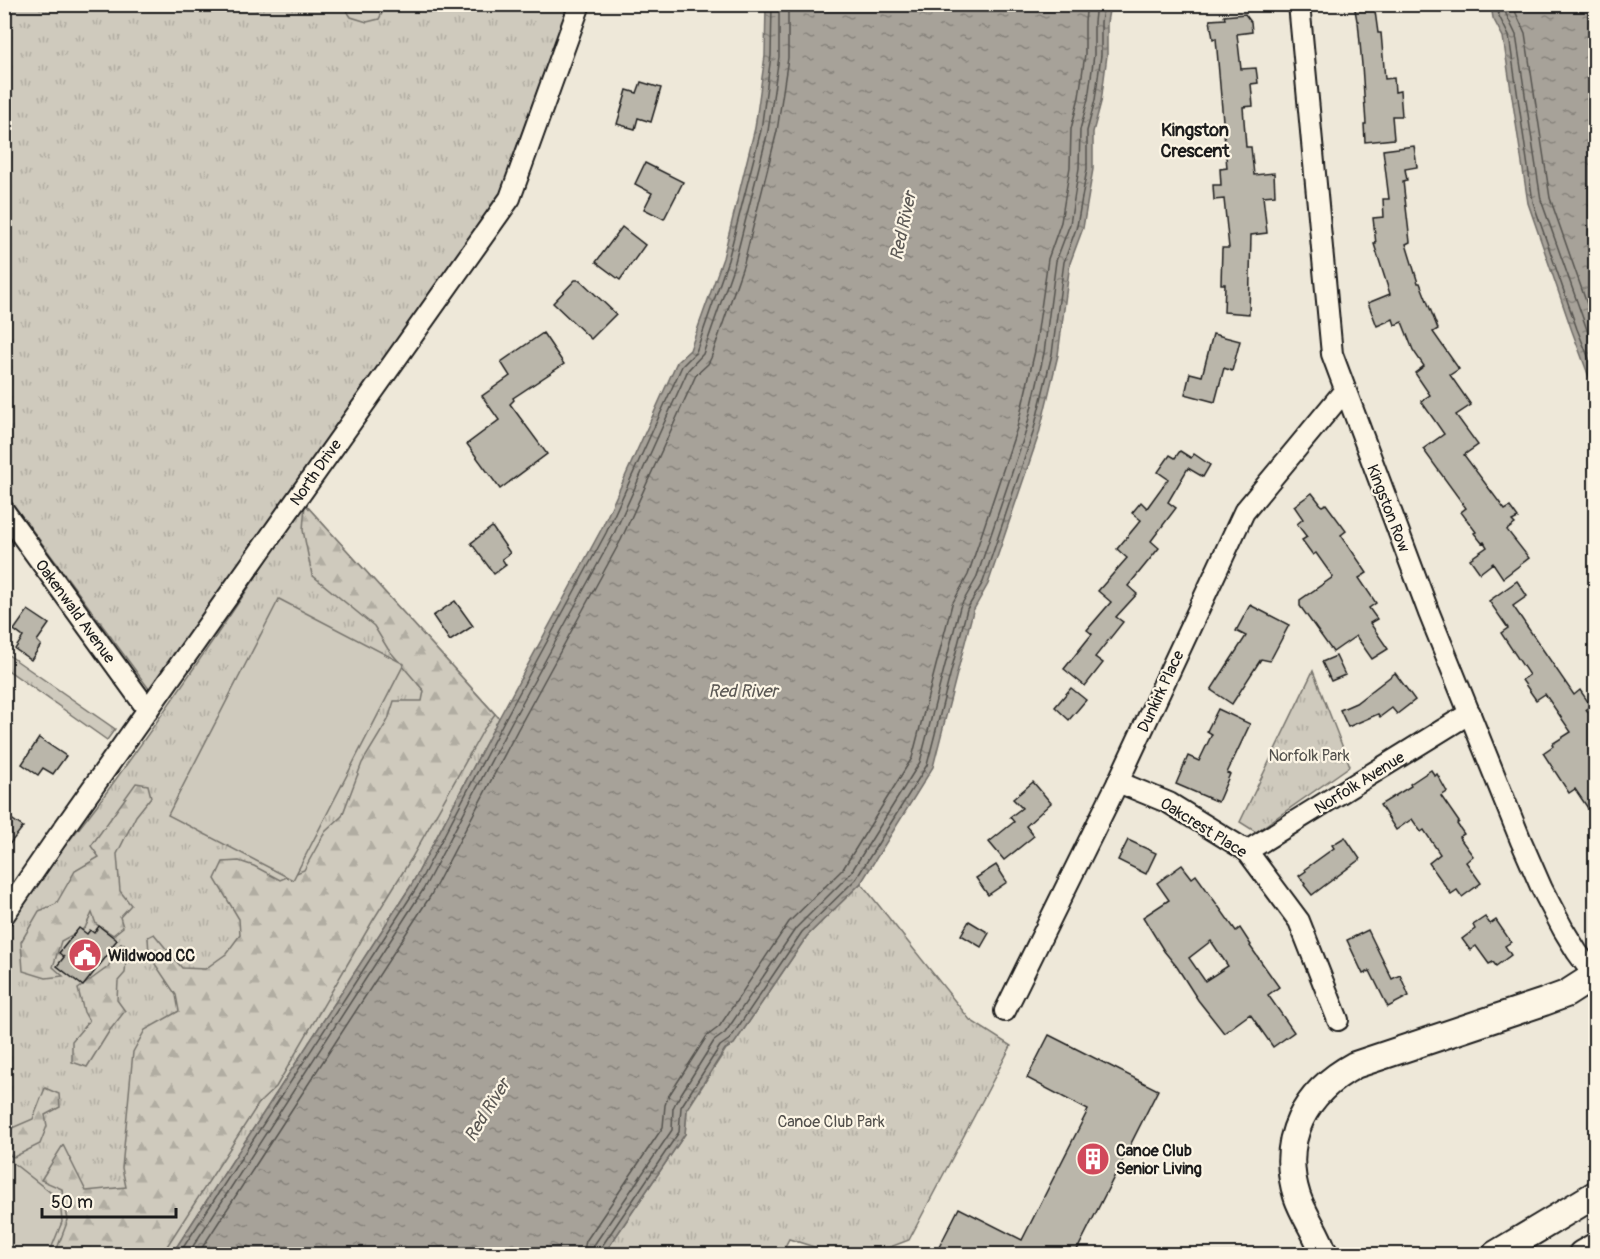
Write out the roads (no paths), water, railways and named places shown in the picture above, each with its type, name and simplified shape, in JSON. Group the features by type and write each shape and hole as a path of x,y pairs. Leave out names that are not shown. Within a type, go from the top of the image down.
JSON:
{"main road":[{"path":"1328,1250 1306,1217 1297,1195 1292,1173 1292,1150 1300,1120 1320,1089 1355,1065 1566,994 1595,977"},
{"path":"1496,1254 1596,1194"},
{"path":"1582,1254 1596,1246"}],"street":[{"name":"North Drive","path":"4,915 510,198 580,4"},
{"name":"Kingston Row","path":"1299,4 1332,354 1429,613 1542,889 1572,944 1595,977"},
{"name":"Dunkirk Place","path":"1005,1011 1118,782 1244,512 1345,390"},
{"name":"Oakenwald Avenue","path":"4,511 148,710"},
{"name":"Norfolk Avenue","path":"1248,851 1470,714"},
{"name":"Oakcrest Place","path":"1118,782 1169,803 1248,851 1299,921 1338,1020"}],"water":[{"name":"Red River","path":"766,5 1110,5 1101,102 1093,132 1093,169 1083,228 1070,263 1058,355 1039,434 988,584 973,611 933,767 861,883 807,936 734,1044 725,1049 687,1109 685,1134 604,1254 172,1254 412,884 601,530 677,362 690,350 723,258 755,128 765,56"},
{"path":"1491,5 1595,5 1595,393 1528,203 1503,37 1493,18"}],"place":[{"name":"Wildwood CC","path":"85,955"},
{"name":"Canoe Club Senior Living","path":"1093,1159"}],"district":[{"name":"Kingston Crescent","path":"1195,140"}],"park label":[{"name":"Norfolk Park","path":"1309,755"},
{"name":"Canoe Club Park","path":"831,1121"}]}
